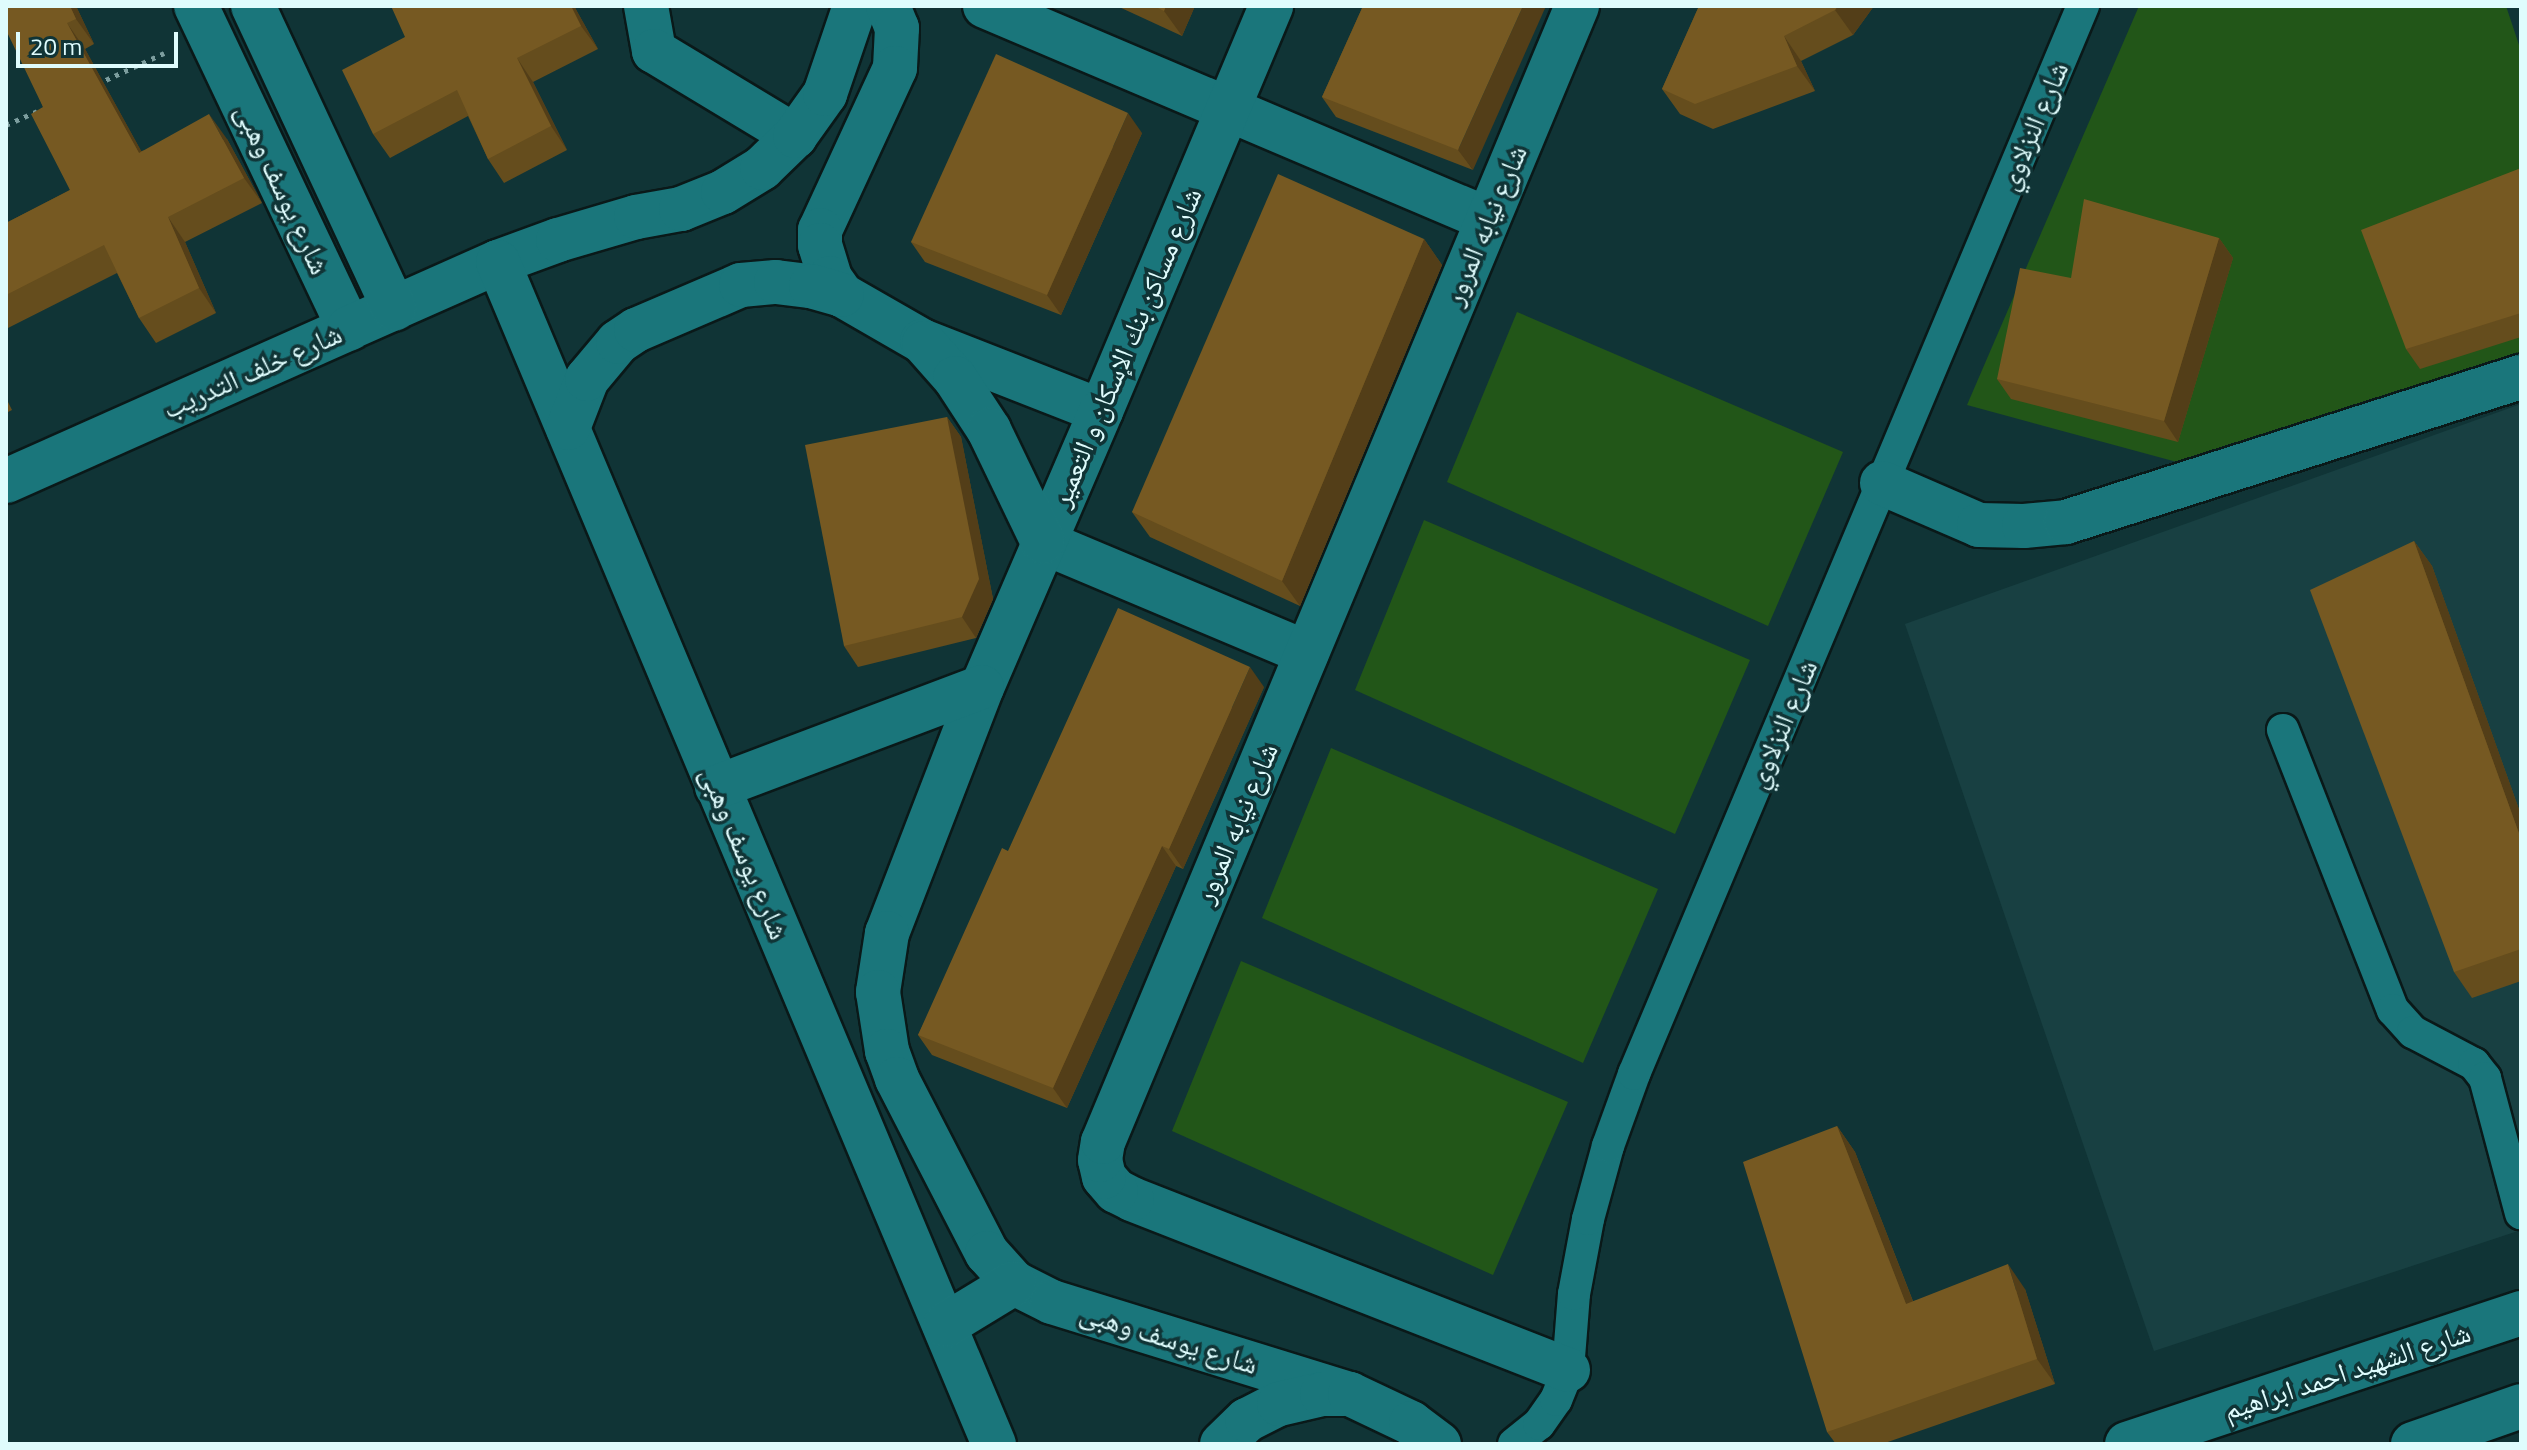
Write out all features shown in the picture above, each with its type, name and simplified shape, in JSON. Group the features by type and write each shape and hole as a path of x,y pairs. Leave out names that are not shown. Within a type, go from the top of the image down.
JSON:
{"street":[{"name":"شارع يوسف وهبى","path":"253,6 394,309"},
{"path":"646,6 654,51 795,136"},
{"name":"شارع خلف التدريب","path":"6,481 498,262 636,217 681,209 723,192 762,168 795,136 825,94 855,6"},
{"path":"842,295 823,259 820,230 895,68 897,28 888,6"},
{"path":"985,6 1487,219"},
{"name":"شارع مساكن بنك الإسكان و التعمير","path":"982,687 1271,6"},
{"name":"شارع نيابه المرور","path":"1568,1370 1132,1199 1116,1191 1104,1177 1100,1160 1103,1142 1577,6"},
{"name":"شارع يوسف وهبى","path":"203,20 349,328"},
{"name":"شارع يوسف وهبى","path":"498,262 994,1444"},
{"path":"568,428 587,379 618,342 636,330 741,285 776,282 811,286 842,295 922,341 1101,411"},
{"path":"922,341 955,378 989,430 1043,542 1307,653"},
{"path":"1882,483 1979,525 2024,526 2066,522 2521,377"},
{"name":"شارع يوسف وهبى","path":"982,687 887,933 878,992 881,1022 897,1079 987,1253 1014,1283 1052,1302 1350,1394 1411,1423 1439,1444"},
{"path":"717,787 982,687"},
{"path":"945,1325 1014,1283"},
{"name":"شارع الشهيد احمد ابراهيم","path":"2127,1444 2521,1313"},
{"path":"1222,1444 1247,1420 1279,1404 1322,1394 1350,1394"},
{"path":"2413,1444 2521,1406"}],"lane":[{"name":"شارع النزلاوي","path":"1514,1444 1539,1424 1556,1400 1568,1370 1574,1294 1588,1219 1608,1146 1634,1074 2083,6"},
{"path":"2283,730 2393,1010 2413,1032 2474,1064 2485,1078 2521,1213"}],"path":[{"path":"93,86 203,20"},
{"path":"6,125 50,105"}],"shaded area":[{"path":"2521,404 2521,1230 2154,1351 1905,624"}],"green space":[{"path":"2139,6 2506,6 2521,51 2521,368 2199,468 1967,405"},
{"path":"1517,312 1843,452 1768,626 1447,482"},
{"path":"1424,520 1750,660 1675,834 1355,690"},
{"path":"1331,748 1658,889 1583,1063 1262,918"},
{"path":"1241,961 1568,1102 1493,1275 1172,1131"}],"building":[{"path":"6,6 70,6 76,19 67,23 139,153 209,114 244,178 168,217 199,288 139,318 104,245 6,295 6,223 70,190 31,114 43,107 6,30"},
{"path":"391,6 571,6 581,26 517,58 551,126 488,159 457,90 373,134 342,70 405,37"},
{"path":"1363,6 1523,6 1458,150 1322,97"},
{"path":"1699,6 1838,6 1784,36 1797,66 1695,104 1662,89"},
{"path":"996,54 1128,113 1047,295 911,242"},
{"path":"2521,168 2521,313 2406,349 2361,230"},
{"path":"1278,174 1424,239 1282,581 1132,512"},
{"path":"2084,199 2219,238 2164,421 1997,379 2020,268 2071,278"},
{"path":"947,417 979,579 962,617 844,646 805,445"},
{"path":"2414,541 2521,839 2521,949 2454,972 2310,590"},
{"path":"1118,608 1250,667 1169,849 1162,846 1053,1088 918,1035 1002,848 1008,851"},
{"path":"1837,1126 1906,1304 2008,1264 2037,1359 1827,1432 1743,1162"}]}
